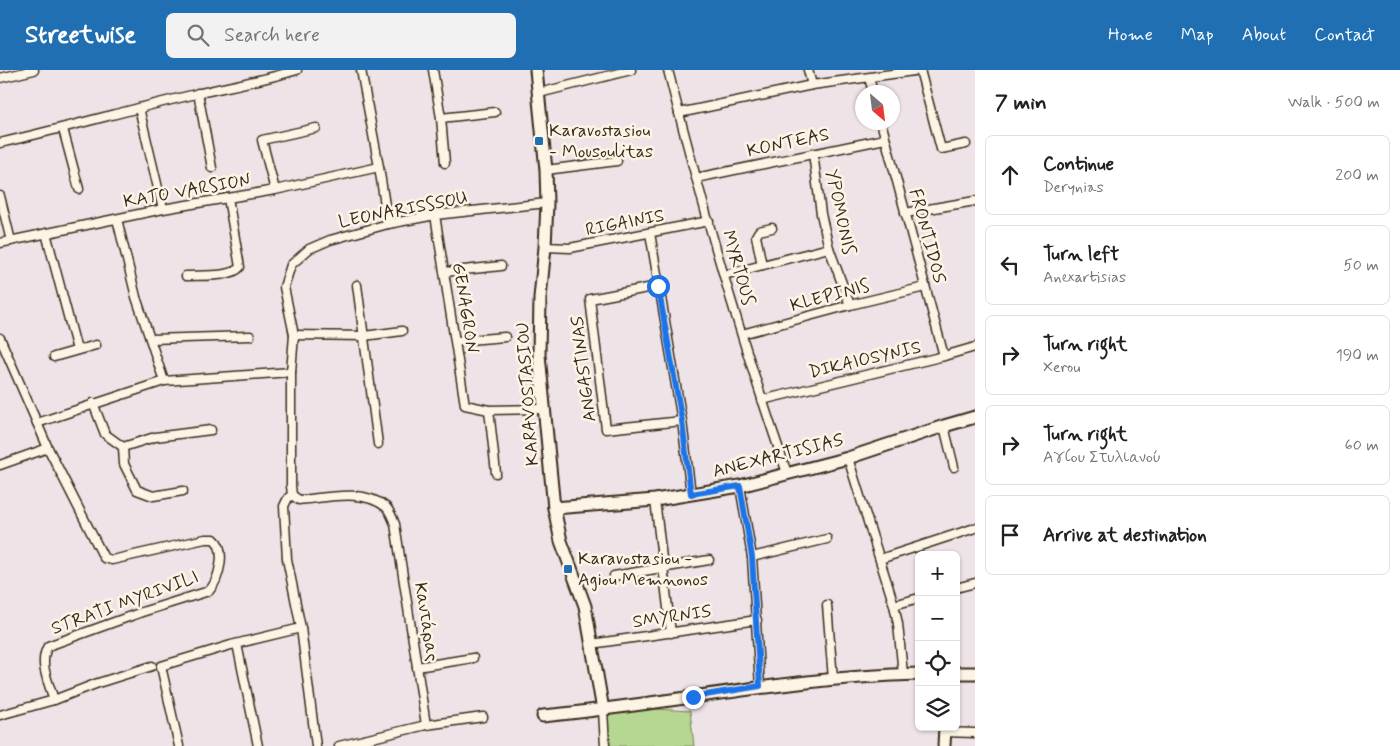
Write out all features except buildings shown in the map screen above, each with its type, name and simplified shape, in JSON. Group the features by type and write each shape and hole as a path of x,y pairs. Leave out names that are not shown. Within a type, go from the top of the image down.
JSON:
{"street":[{"path":"0,78 34,70"},
{"path":"0,143 297,70"},
{"path":"361,70 388,224"},
{"path":"433,70 441,118 445,163"},
{"name":"KARAVOSTASIOU","path":"536,70 546,170 547,203 540,298 539,355 554,508 561,541 585,606 603,710"},
{"path":"539,93 603,74 631,70"},
{"name":"MYRTOUS","path":"668,70 724,275 762,400 787,473"},
{"path":"808,70 812,85"},
{"path":"679,113 812,85 921,70 941,149 966,144"},
{"path":"869,78 871,85"},
{"path":"198,93 212,168"},
{"path":"139,108 164,209"},
{"path":"441,118 495,112"},
{"path":"275,190 262,140 316,128"},
{"path":"63,129 79,189"},
{"name":"FRONTIDOS","path":"883,130 944,356"},
{"name":"KONTEAS","path":"696,178 885,139"},
{"name":"YPOMONIS","path":"813,153 821,214 830,248 850,305"},
{"path":"546,170 617,161"},
{"name":"KATO VARSION","path":"0,243 164,209 275,190 379,167"},
{"path":"0,196 11,241"},
{"path":"186,276 229,274 240,266 228,198"},
{"name":"LEONARISSSOU","path":"292,495 291,372 294,335 284,287 291,265 309,249 330,240 388,224 435,215 547,203"},
{"path":"905,213 975,203"},
{"name":"GENAGRON","path":"435,215 465,405 489,410"},
{"path":"117,219 136,297 164,381"},
{"name":"RIGAINIS","path":"545,247 570,248 709,221"},
{"path":"762,265 756,236 759,231 772,228"},
{"path":"46,233 77,350"},
{"path":"650,233 682,421 691,494"},
{"path":"724,275 830,248"},
{"path":"445,272 501,266"},
{"path":"357,286 378,444"},
{"name":"ANGASTINAS","path":"658,286 590,299 606,429 682,421"},
{"name":"KLEPINIS","path":"742,334 925,287"},
{"path":"294,335 364,336 402,331"},
{"path":"151,339 250,336"},
{"path":"456,341 506,337"},
{"path":"0,338 48,448 0,466"},
{"path":"54,357 96,345"},
{"name":"DIKAIOSYNIS","path":"762,400 975,347"},
{"path":"37,423 164,381 291,372"},
{"path":"93,403 105,434 123,447"},
{"path":"496,473 489,410 544,409"},
{"name":"ANEXARTISIAS","path":"554,508 655,500 740,486 848,458 975,417"},
{"path":"944,426 954,467"},
{"path":"123,447 155,437 211,430"},
{"path":"123,447 124,464 137,490 153,496 183,491"},
{"name":"STRATI MYRIVILI","path":"48,448 104,558 112,560 181,546 205,539 214,539 219,542 220,550 220,566 215,584 209,591 142,612 48,646 43,654 44,667 54,700"},
{"path":"848,458 894,605 898,624 903,674"},
{"path":"740,486 752,557 760,686"},
{"path":"292,495 284,506 287,559 301,628 316,746"},
{"name":"Καντάρας","path":"292,495 299,500 353,495 373,499 387,508 395,524 426,725"},
{"path":"655,500 671,633"},
{"path":"880,559 975,528"},
{"path":"752,557 827,539"},
{"path":"614,576 709,560"},
{"path":"960,587 975,583"},
{"path":"894,605 915,599"},
{"path":"827,605 833,679"},
{"name":"SMYRNIS","path":"591,644 756,620"},
{"path":"179,746 161,666 301,628"},
{"path":"237,644 258,746"},
{"path":"417,667 473,658"},
{"path":"0,715 54,700 98,683 152,666"},
{"path":"960,673 975,673"},
{"path":"543,716 603,710 760,686 915,674"},
{"path":"603,710 605,746"},
{"path":"339,746 426,725 483,717"},
{"path":"944,746 945,731"},
{"path":"955,731 975,733"}],"green space":[{"path":"605,706 690,711 694,746 610,746"}],"place":[{"name":"Karavostasiou - Mousoulitas","path":"539,141"},
{"name":"Karavostasiou - Agiou Memnonos","path":"568,569"}],"route":[{"path":"658,286 682,421 691,494 740,486 752,557 760,686 693,697"}]}
